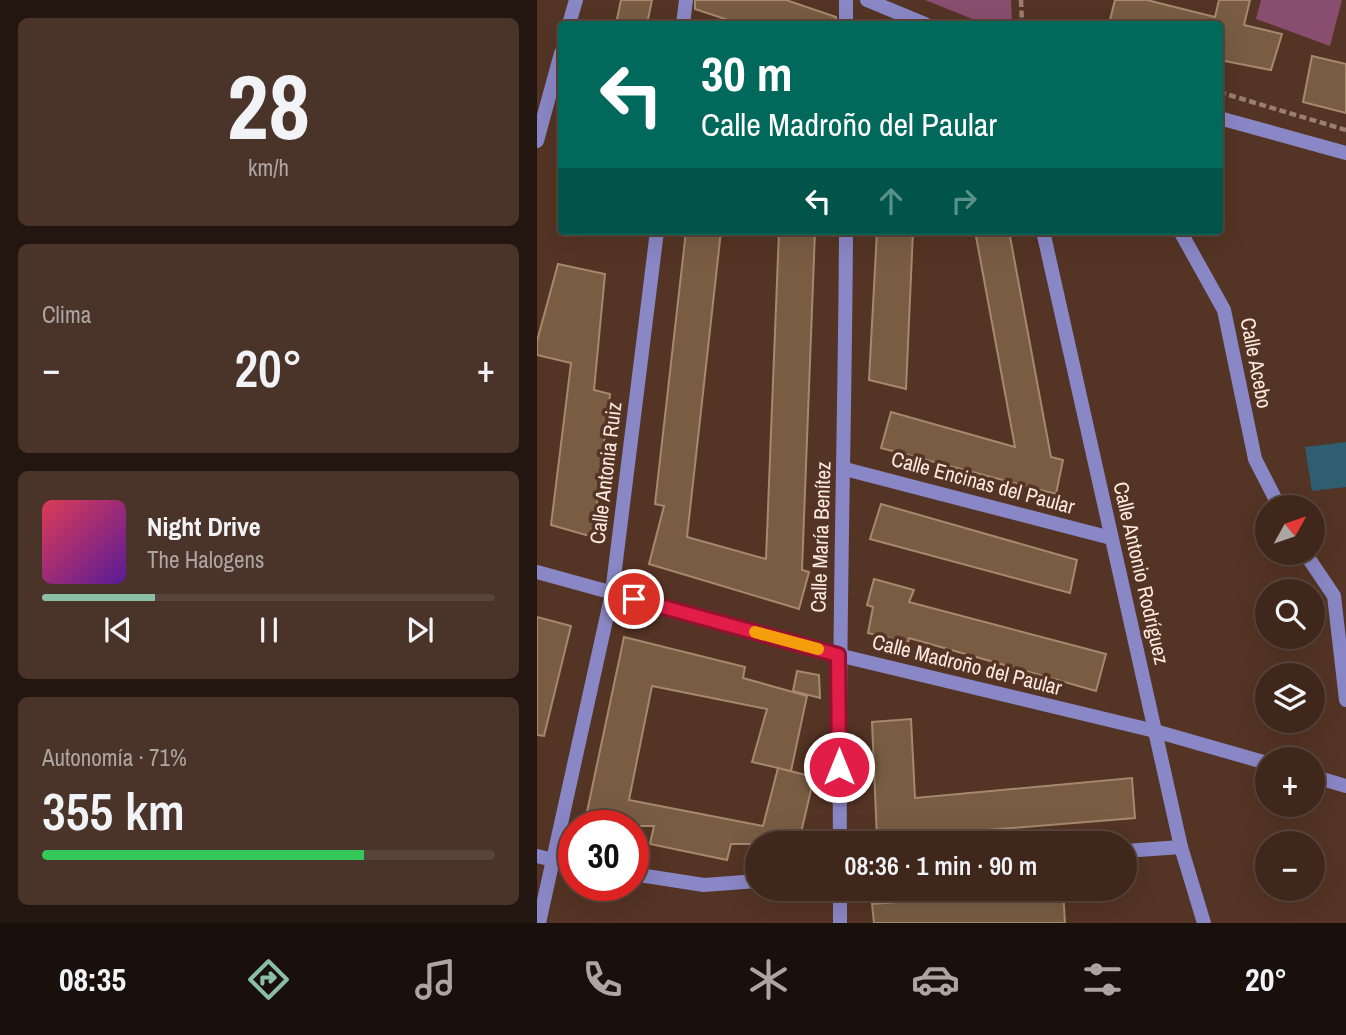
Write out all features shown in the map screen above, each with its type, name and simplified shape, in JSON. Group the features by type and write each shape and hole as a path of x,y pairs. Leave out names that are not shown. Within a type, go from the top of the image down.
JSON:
{"street":[{"path":"570,21 576,0"},
{"path":"683,21 686,0"},
{"path":"846,0 846,21"},
{"path":"867,0 917,21"},
{"path":"537,141 558,64"},
{"path":"1223,119 1346,153"},
{"name":"Calle Antonia Ruiz","path":"539,923 612,593 657,235"},
{"name":"Calle María Benítez","path":"840,831 838,655 845,469 846,235"},
{"name":"Calle Antonio Rodríguez","path":"1044,235 1180,847 1204,923"},
{"name":"Calle Acebo","path":"1182,235 1224,310 1255,458 1274,495"},
{"name":"Calle Encinas del Paular","path":"845,469 1111,538"},
{"path":"1313,565 1334,596 1346,700"},
{"name":"Calle Madroño del Paular","path":"537,572 838,655 1155,732 1255,760"},
{"path":"1325,780 1346,786"},
{"path":"1137,850 1180,847"},
{"path":"537,856 558,862"},
{"path":"649,877 704,886 745,882"},
{"path":"840,901 840,923"}],"path":[{"path":"1021,0 1022,21"},
{"path":"1223,93 1346,130"}],"shaded area":[{"path":"925,0 1011,0 1012,21 978,21"},
{"path":"1261,0 1342,0 1330,46 1256,19"}],"water":[{"path":"1346,442 1346,487 1312,491 1305,447"}],"building":[{"path":"621,0 652,0 648,21 617,21"},
{"path":"695,0 786,0 836,17 836,21 731,21 695,9"},
{"path":"1115,0 1147,0 1215,17 1219,0 1250,0 1244,25 1282,34 1271,70 1223,61 1223,21 1110,21"},
{"path":"1312,56 1346,64 1346,113 1303,102"},
{"path":"686,235 721,235 687,537 766,559 779,235 815,235 802,570 809,572 799,609 649,564 664,506 655,504"},
{"path":"877,235 913,235 906,389 869,380"},
{"path":"976,235 1010,235 1051,457 1063,460 1056,494 881,448 891,412 1015,447"},
{"path":"558,264 605,274 594,390 610,394 593,537 551,525 571,363 537,355 537,341"},
{"path":"881,504 1077,560 1070,593 870,539"},
{"path":"874,579 914,590 909,602 1106,654 1096,691 909,638 908,643 868,633 873,607 867,605"},
{"path":"537,617 571,626 544,736 537,735"},
{"path":"624,637 745,667 743,678 807,696 791,771 778,768 814,777 801,831 745,831 745,844 731,844 727,860 650,844 654,826 649,826 649,810 587,810","holes":["652,686 767,709 752,762 778,768 763,826 629,800"]},
{"path":"797,671 819,675 820,698 793,691"},
{"path":"911,719 915,798 1132,778 1135,818 975,831 877,831 872,722"},
{"path":"910,901 1064,901 1065,923 874,923 872,904"}],"slow traffic":[{"path":"755,632 818,649"}],"route":[{"path":"634,599 838,655 839,767"}]}
